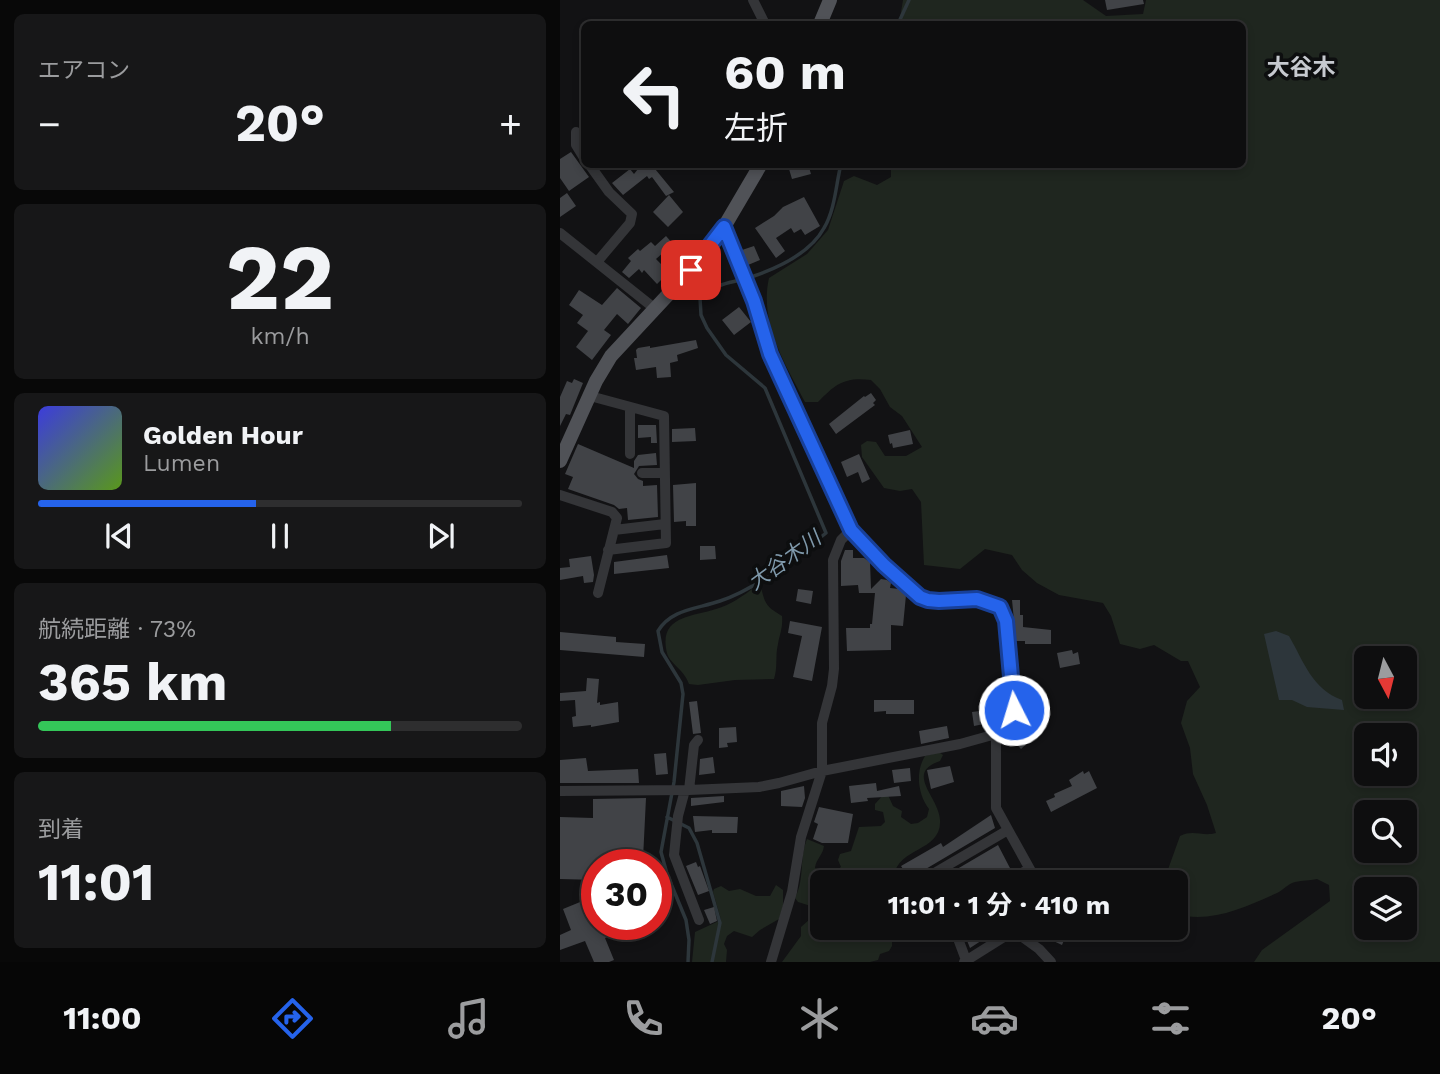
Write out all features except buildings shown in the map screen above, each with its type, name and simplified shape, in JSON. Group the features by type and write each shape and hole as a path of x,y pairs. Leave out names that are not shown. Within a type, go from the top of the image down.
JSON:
{"main road":[{"path":"821,21 830,0"},
{"path":"560,461 611,356 691,270 724,227 759,168"}],"street":[{"path":"753,0 764,21"},
{"path":"576,132 574,137 581,153"},
{"path":"592,168 609,192 632,214 630,223 597,262"},
{"path":"560,791 759,787 996,734 1009,723 1014,710 1006,621 1000,607 977,599 939,601 920,597 884,565 851,530 770,354 748,285 724,227"},
{"path":"560,233 654,307"},
{"path":"590,396 664,415 666,543 608,550"},
{"path":"630,407 630,454"},
{"path":"642,473 665,473"},
{"path":"560,495 612,512 617,519 598,593"},
{"path":"614,530 665,524"},
{"path":"771,962 792,892 801,837 821,771 822,723 834,669 833,560 841,540 851,530"},
{"path":"996,734 996,808 1029,869"},
{"path":"698,740 694,745 678,816 674,855 699,920"},
{"path":"940,870 1008,830"},
{"path":"958,940 965,961 998,940"},
{"path":"1029,940 1051,962"}],"shaded area":[{"path":"903,0 1083,0 1106,16 1143,14 1146,0 1440,0 1440,962 1254,962 1262,950 1330,901 1329,885 1317,879 1293,883 1253,904 1228,912 1188,917 1188,870 1168,870 1180,836 1190,833 1216,833 1193,774 1190,748 1181,723 1187,701 1200,687 1188,661 1181,661 1154,645 1140,649 1120,644 1111,616 1103,603 1059,595 1037,583 1022,570 1012,555 985,549 960,569 924,565 921,502 912,489 900,491 884,488 862,457 861,445 867,441 876,442 885,456 906,456 922,447 902,416 890,407 880,389 871,380 841,383 818,402 805,402 782,358 771,327 767,294 769,278 807,254 828,230 844,181 854,176 877,185 891,177 891,168 1246,168 1246,21 900,21"},
{"path":"755,587 761,587 767,605 782,616 774,679 689,684 684,674 668,657 665,641 667,632 679,620 726,605"},
{"path":"1276,631 1289,636 1310,674 1323,689 1342,700 1344,710 1307,707 1292,700 1279,700 1264,634"},
{"path":"939,752 943,755 940,761 925,772 924,779 940,820 939,830 934,838 903,860 896,870 835,870 841,867 838,860 840,854 851,851 859,827 881,826 885,822 883,812 875,810 875,804 884,794 888,795 893,806 902,811 901,817 911,824 927,817 929,809 922,797 919,783 925,756"},
{"path":"807,839 824,846 815,868 822,870 810,870 810,906 798,902 795,898"},
{"path":"776,885 783,890 783,906 779,919 752,937 734,931 727,936 724,944 727,950 726,962 692,962 695,932 721,920 714,889 721,886 729,891 740,889 756,896 770,896"},
{"path":"810,919 810,940 892,940 892,946 889,951 880,954 878,960 870,962 782,962 801,936 801,927"}],"waterway":[{"name":"大谷木川","path":"899,21 909,0"},
{"name":"大谷木川","path":"688,962 686,920 661,852 674,782 683,694 681,683 662,652 658,631 677,614 733,596 762,581 826,533 765,388 726,355 701,315 700,298 721,285 774,268 794,258 811,244 824,228 831,213 840,168"},
{"path":"667,817 689,828 697,843 720,923 712,962"}],"district":[{"name":"大谷木","path":"1301,67"}],"route":[{"path":"691,270 724,227 754,301 770,354 851,530 884,565 920,597 939,601 977,599 1000,607 1006,621 1014,710"}]}
